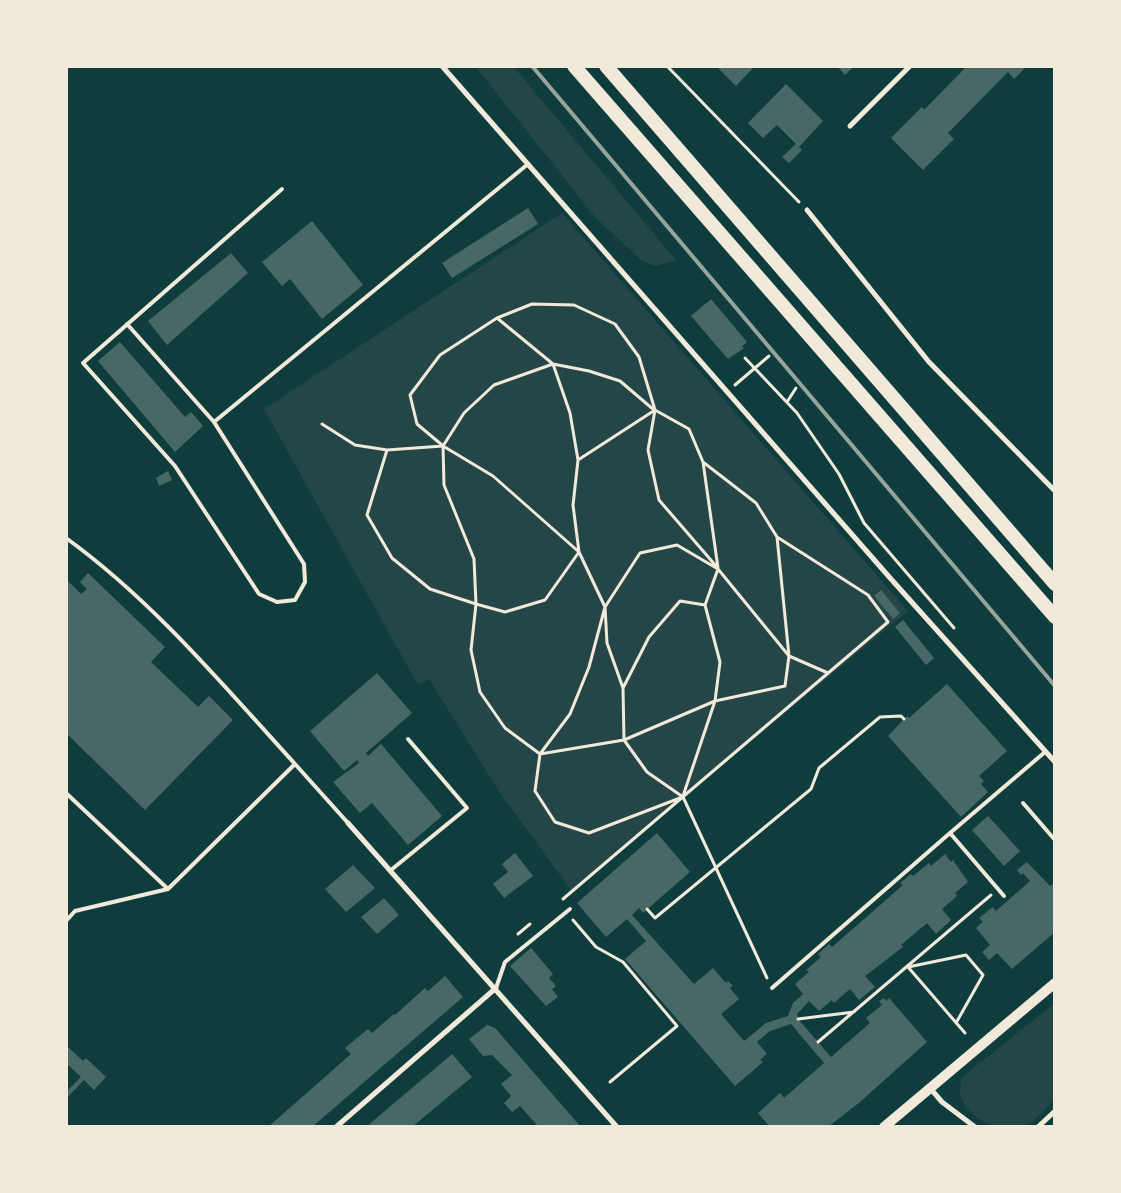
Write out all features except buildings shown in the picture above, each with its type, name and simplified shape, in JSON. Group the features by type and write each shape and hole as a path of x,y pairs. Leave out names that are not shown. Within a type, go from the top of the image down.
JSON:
{"highway":[{"path":"574,66 1055,617"},
{"path":"606,66 1055,584"}],"main road":[{"path":"884,1127 1041,992 1055,983"}],"street":[{"path":"442,66 727,392 1055,762"},
{"path":"850,126 910,66"},
{"path":"807,210 929,362 1055,491"},
{"path":"348,823 617,1127"},
{"path":"336,1127 496,988"},
{"path":"929,1087 942,1102 975,1127"},
{"path":"1038,1127 1055,1111"}],"lane":[{"path":"214,422 528,164"},
{"path":"127,324 214,422 304,564 305,582 295,600 277,602 259,594 175,466 83,363 127,324 282,189"},
{"path":"66,538 100,562 179,637 348,823"},
{"path":"391,870 467,808 408,740"},
{"path":"772,988 1045,752"},
{"path":"66,921 75,911 168,889 295,764"},
{"path":"66,793 168,889"},
{"path":"1023,803 1055,840"},
{"path":"950,833 1004,896"},
{"path":"496,988 505,962 570,909"}],"path":[{"path":"667,66 807,210"},
{"path":"579,552 493,476 443,446 417,424 410,395 440,355 497,318 532,304 574,305 615,324 639,357 655,410 648,450 659,500 789,656 828,673"},
{"path":"497,318 553,364 589,371 620,381 655,410 689,429 703,462 718,569 705,605 720,662 715,701 683,797"},
{"path":"727,392 769,356"},
{"path":"746,358 797,413 839,474 864,523 958,632"},
{"path":"553,364 494,385 464,413 443,446 444,485 474,559 476,604 471,650 480,692 505,728 540,754 624,740 715,701 785,686 789,656 777,537 756,502 703,462"},
{"path":"553,364 570,413 578,460 573,505 579,552 605,607 607,643 623,688 624,740 647,772 683,797 772,988"},
{"path":"787,402 796,388"},
{"path":"578,460 655,410"},
{"path":"322,424 355,445 387,450 443,446"},
{"path":"387,450 367,515 392,558 430,589 505,612 545,600 579,552"},
{"path":"557,903 888,622 868,594 777,537"},
{"path":"683,797 589,833 554,822 535,791 540,754 570,714 589,667 605,607 640,553 677,546 718,569"},
{"path":"623,688 649,637 680,601 705,605"},
{"path":"647,909 655,918 717,867 811,789 819,768 880,717 900,716 904,719"},
{"path":"818,1042 998,889"},
{"path":"566,912 596,947 623,962 677,1026 610,1082"},
{"path":"516,937 535,920"},
{"path":"908,967 966,955 983,975 956,1023"},
{"path":"908,967 965,1033"},
{"path":"798,1019 854,1012"}],"shaded area":[{"path":"475,66 513,66 676,260 655,266 641,260 595,217"},
{"path":"562,213 908,611 571,890 500,793 429,679 418,685 264,409"},
{"path":"1055,1003 1055,1099 1036,1119 1023,1126 1004,1128 994,1126 976,1117 963,1102 960,1093 961,1078"}],"railway":[{"path":"532,66 1055,686"}]}
